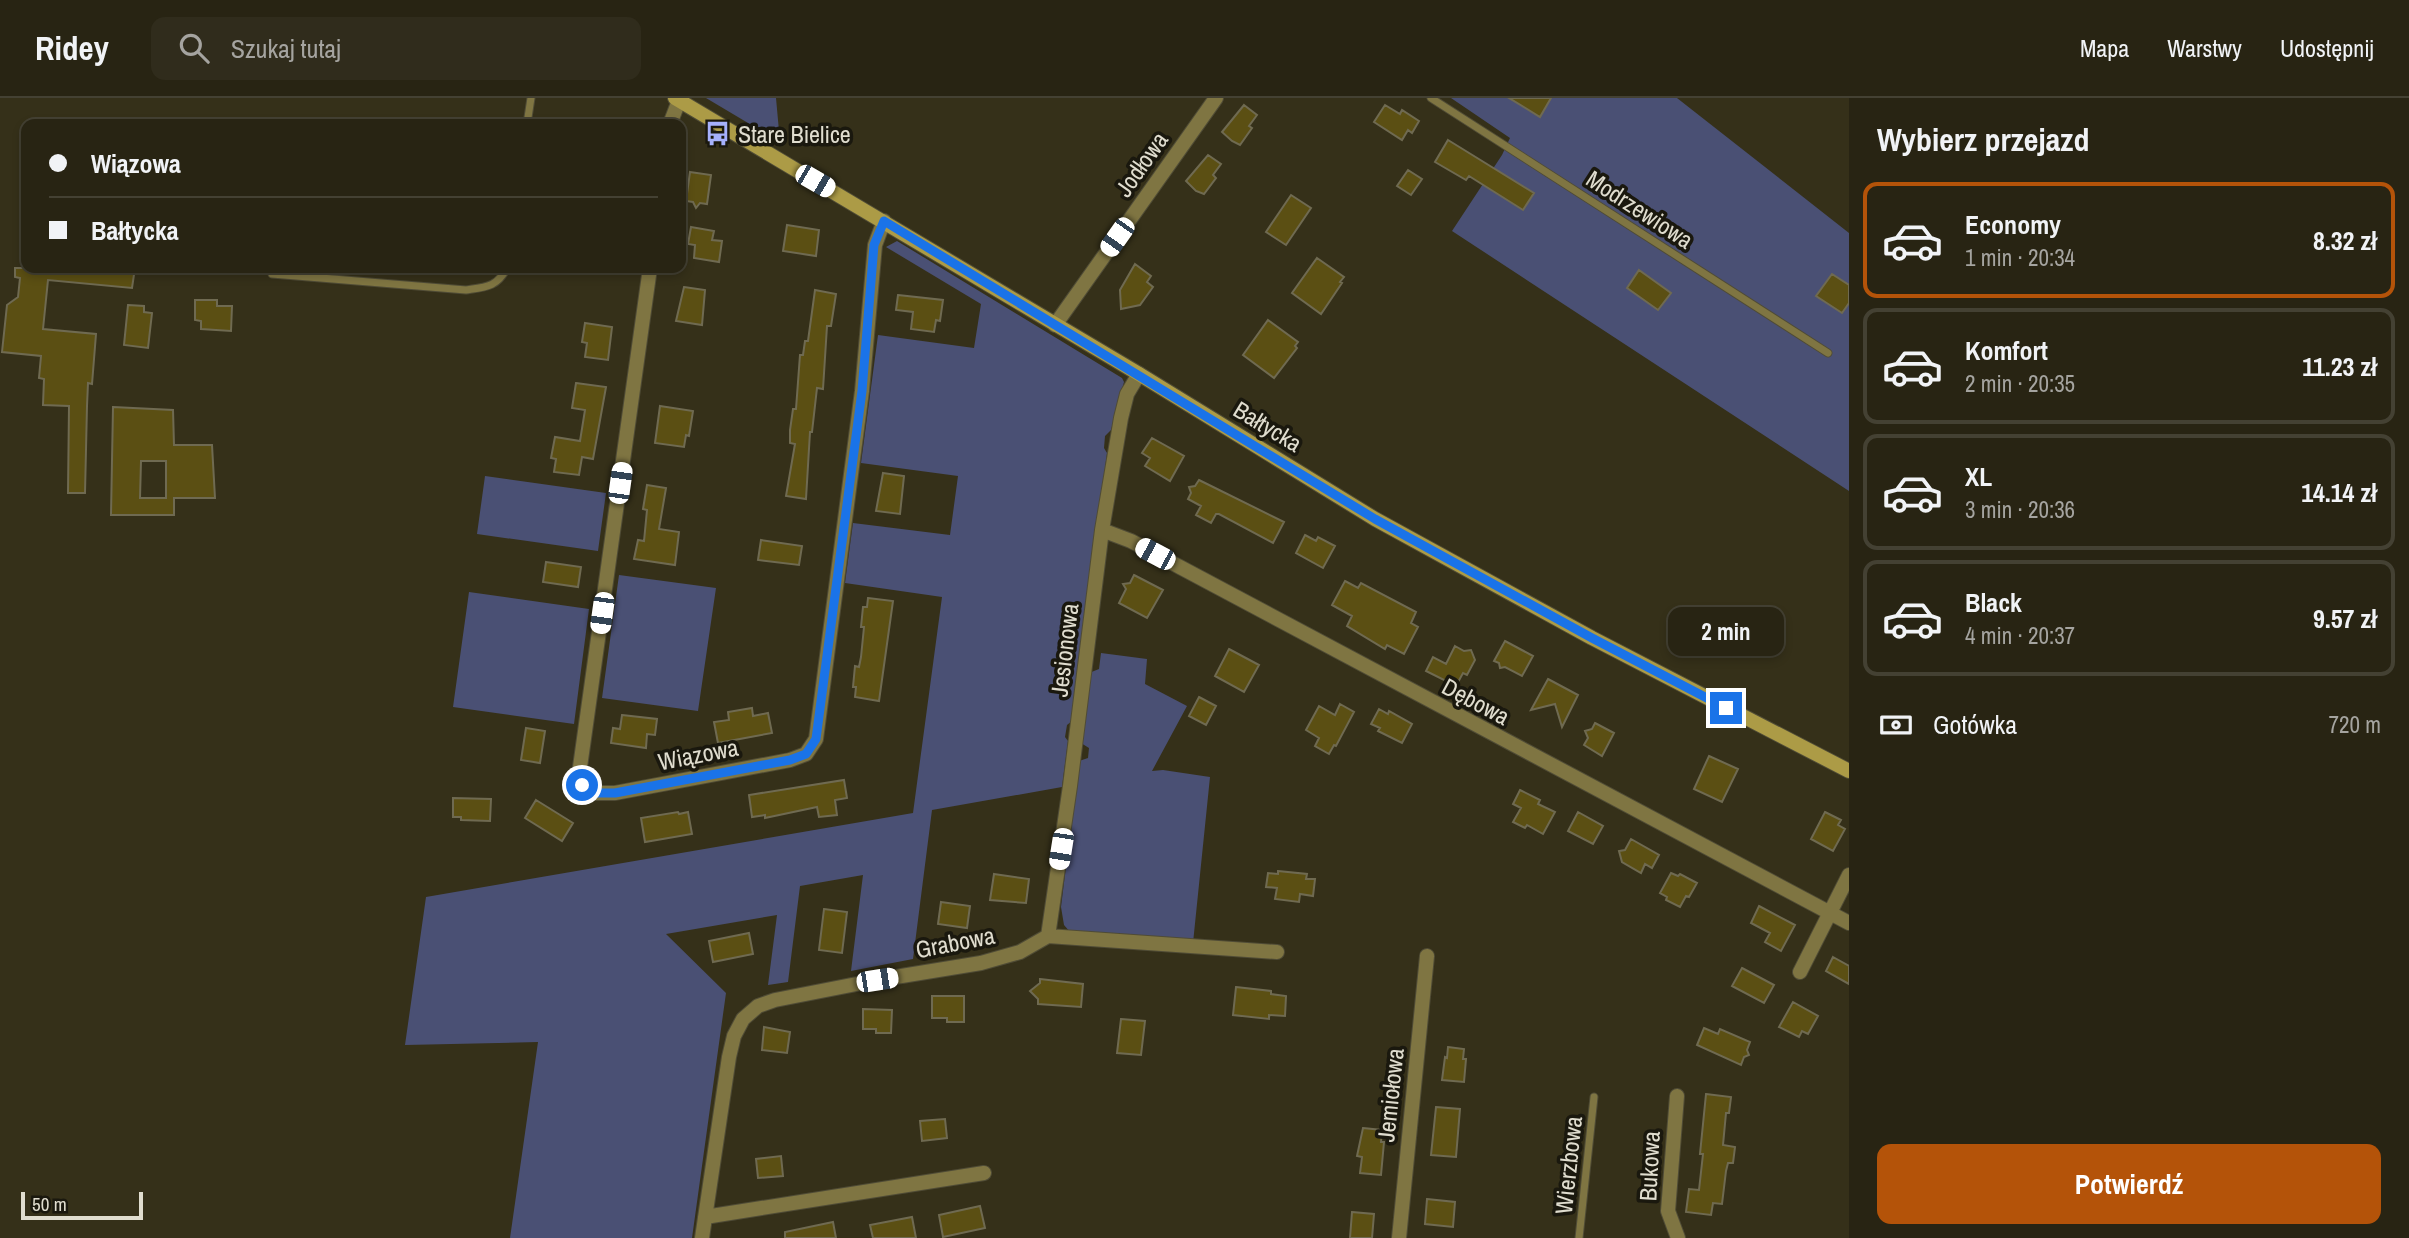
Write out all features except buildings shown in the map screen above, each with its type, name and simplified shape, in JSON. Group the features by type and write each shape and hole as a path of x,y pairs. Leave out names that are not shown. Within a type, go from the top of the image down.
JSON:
{"street":[{"name":"Jodłowa","path":"1055,325 1216,98"},
{"name":"Bałtycka","path":"678,99 1139,374 1375,519 1592,638 1849,771"},
{"path":"672,119 678,99"},
{"name":"Wiązowa","path":"649,273 580,767 582,785 593,793 615,793 790,760 806,754 816,739 862,391 874,245 884,221"},
{"name":"Jesionowa","path":"1048,936 1102,530 1121,418 1127,394 1139,374"},
{"name":"Dębowa","path":"1102,530 1131,541 1849,923"},
{"path":"1800,972 1849,875"},
{"path":"1048,936 1277,952"},
{"name":"Grabowa","path":"702,1238 731,1046 743,1019 758,1006 775,1000 981,963 1020,952 1048,936"},
{"name":"Jemiołowa","path":"1399,1238 1427,956"},
{"name":"Bukowa","path":"1677,1096 1668,1210 1678,1238"},
{"path":"705,1217 984,1173"}],"lane":[{"path":"528,119 531,98"},
{"name":"Modrzewiowa","path":"1431,98 1828,353"},
{"path":"272,274 466,290 487,287 500,279 504,273"},
{"name":"Wierzbowa","path":"1579,1238 1594,1097"}],"shaded area":[{"path":"706,98 776,98 780,142"},
{"path":"1451,98 1677,98 1849,233 1849,491 1452,231 1502,155 1510,138"},
{"path":"897,241 1122,378 1124,382 1111,430 1105,436 1104,448 1107,453 1072,721 1067,725 1065,737 1068,741 1062,787 932,810 913,959 851,971 863,875 800,886 788,982 768,985 777,915 666,934 726,993 692,1238 510,1238 538,1042 405,1045 426,897 913,813 942,597 845,583 853,523 950,535 958,476 861,463 878,335 974,348 981,304 886,247"},
{"path":"485,476 606,493 598,551 477,534"},
{"path":"619,575 716,588 698,711 602,698"},
{"path":"469,592 589,609 574,724 453,707"},
{"path":"1101,653 1147,659 1145,684 1187,706 1152,771 1163,770 1210,777 1193,943 1070,932 1064,925 1061,907 1079,761 1088,758 1089,748 1081,743 1089,673 1099,669"}],"place":[{"name":"Stare Bielice","path":"718,134"}],"route":[{"path":"582,785 593,793 615,793 790,760 806,754 816,739 862,391 874,245 884,221 1375,519 1726,708"}]}
